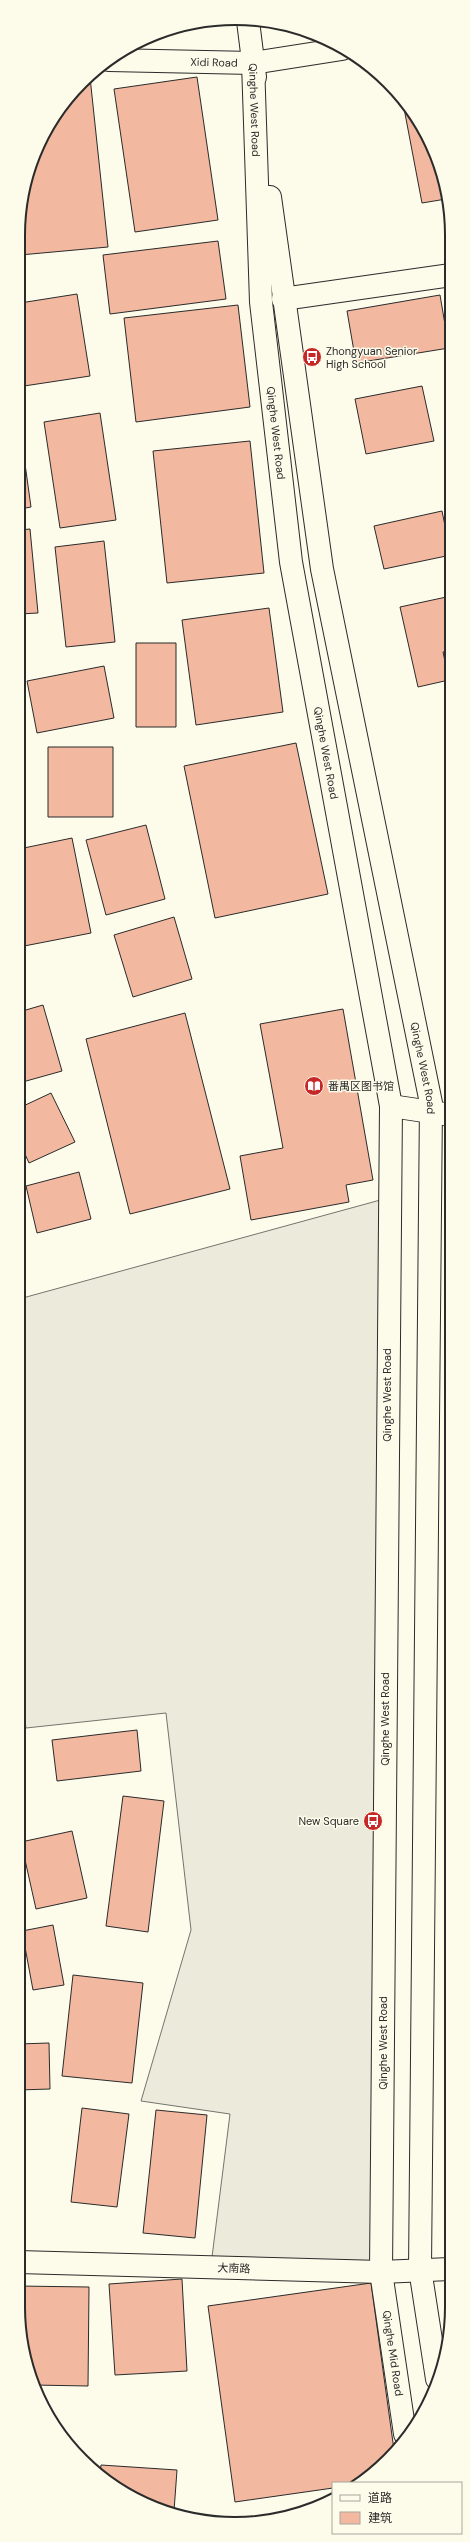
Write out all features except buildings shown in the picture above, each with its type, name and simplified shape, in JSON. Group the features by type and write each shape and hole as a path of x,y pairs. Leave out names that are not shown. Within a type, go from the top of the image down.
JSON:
{"street":[{"path":"248,25 253,63"},
{"name":"Xidi Road","path":"118,60 253,63 333,50"},
{"name":"Qinghe West Road","path":"253,63 283,299 322,569 431,1103 441,1114 420,2269"},
{"name":"Qinghe West Road","path":"253,63 261,302 291,562 391,1106 381,2272"},
{"path":"283,299 445,276"},
{"path":"391,1106 441,1114"},
{"name":"大南路","path":"25,2262 381,2272 445,2269"},
{"path":"420,2269 436,2370"},
{"name":"Qinghe Mid Road","path":"381,2272 405,2430"}],"shaded area":[{"path":"384,1199 378,2269 211,2265 230,2114 141,2101 191,1930 166,1713 26,1728 25,1297"}],"place":[{"name":"Zhongyuan Senior High School","path":"312,357"},
{"name":"番禺区图书馆","path":"314,1086"},
{"name":"New Square","path":"373,1821"}]}
